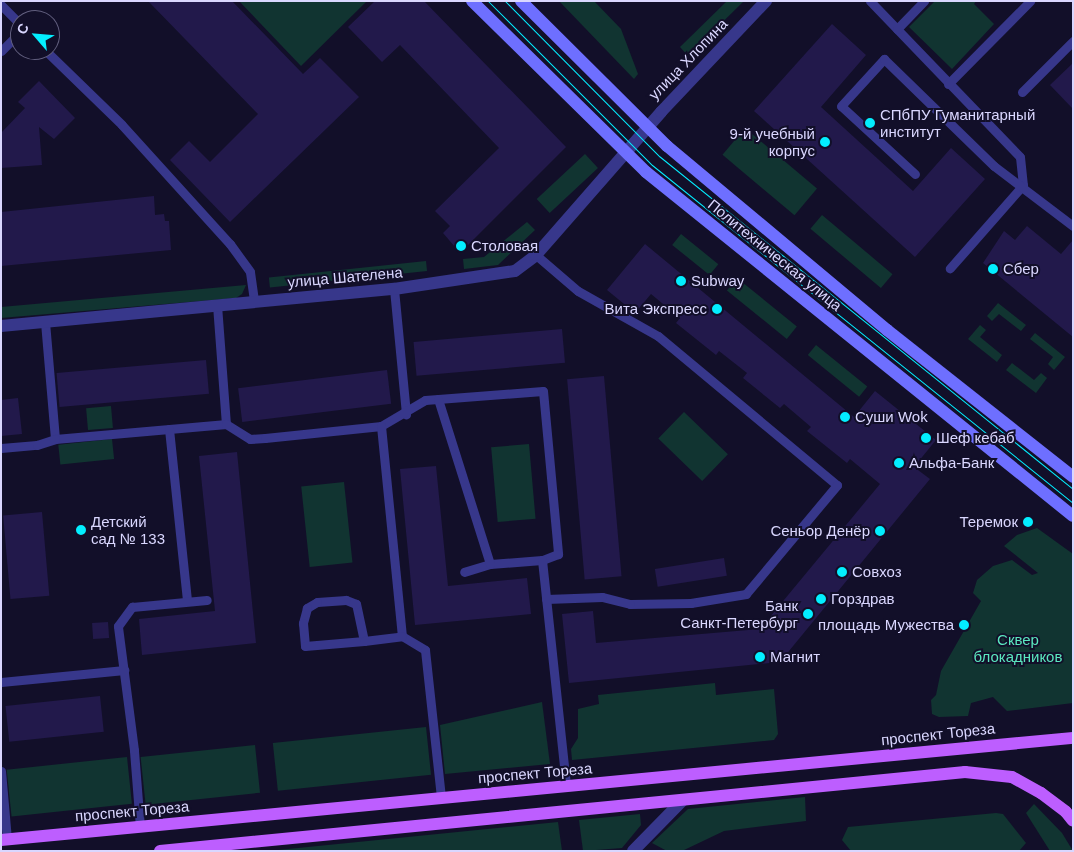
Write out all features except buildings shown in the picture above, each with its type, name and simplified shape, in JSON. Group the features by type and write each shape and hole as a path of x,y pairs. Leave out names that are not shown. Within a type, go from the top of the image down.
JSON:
{"main road":[{"name":"Политехническая улица","path":"472,1 624,153 1073,516"},
{"name":"Политехническая улица","path":"522,1 648,126 887,330 1073,478"},
{"name":"проспект Тореза","path":"4,840 1073,738"},
{"path":"160,851 985,772 1012,777 1042,793 1066,812 1073,822"}],"street":[{"name":"улица Хлопина","path":"635,141 766,1"},
{"name":"улица Шателена","path":"1,326 394,289 500,275 515,271 536,255 635,141"},
{"path":"633,851 683,800"}],"lane":[{"path":"870,1 1020,157 1023,185 950,268"},
{"path":"897,29 924,1"},
{"path":"948,84 1030,1"},
{"path":"1,5 10,14"},
{"path":"1022,92 1073,41"},
{"path":"1,51 10,42"},
{"path":"915,174 841,106 884,59 994,166 1023,185 1073,226"},
{"path":"55,60 122,126 230,244 250,272 254,302"},
{"path":"536,255 578,291 658,336 837,485 746,594 691,603 630,604 602,597 546,599"},
{"path":"394,289 406,414"},
{"path":"217,305 226,424"},
{"path":"45,322 55,438"},
{"path":"1,448 37,445 55,438 226,424 250,440 381,426 406,414 425,400 543,391 558,554 542,560 490,564 464,572"},
{"path":"438,399 490,564"},
{"path":"381,426 402,636"},
{"path":"168,429 187,601"},
{"path":"542,560 566,786"},
{"path":"140,827 118,626 132,607 207,600"},
{"path":"364,640 356,604 346,600 317,602 307,608 303,623 305,646 364,640 402,636 425,650 442,798"},
{"path":"1,682 124,670"},
{"path":"1,771 4,840"}],"green space":[{"path":"239,1 367,1 301,66"},
{"path":"559,1 594,1 621,29 638,74 634,79"},
{"path":"727,1 744,1 688,56 680,47"},
{"path":"935,1 976,1 974,4 994,24 952,69 909,27"},
{"path":"745,128 817,188 795,215 723,155"},
{"path":"585,154 598,168 550,213 537,199"},
{"path":"822,215 892,274 881,288 810,229"},
{"path":"527,222 535,230 498,265 464,269 463,259 484,257"},
{"path":"681,234 718,264 709,275 672,245"},
{"path":"426,261 427,271 270,287 269,278"},
{"path":"737,278 797,326 787,339 727,290"},
{"path":"246,285 242,294 236,298 1,318 1,307"},
{"path":"998,303 1026,325 1021,331 999,314 992,321 987,316"},
{"path":"980,325 986,330 980,337 1002,355 997,362 968,339"},
{"path":"1035,333 1065,357 1054,370 1048,364 1053,357 1030,339"},
{"path":"816,345 867,387 859,397 808,355"},
{"path":"1012,363 1034,380 1041,373 1047,378 1036,393 1006,370"},
{"path":"111,406 113,428 88,430 86,408"},
{"path":"684,412 728,454 702,481 658,439"},
{"path":"112,439 114,459 60,465 58,445"},
{"path":"529,444 536,519 498,522 491,447"},
{"path":"344,482 352,563 310,567 301,486"},
{"name":"Сквер блокадников","path":"1037,528 1073,554 1073,703 1007,711 993,697 971,703 968,716 939,717 932,714 931,700 936,695 941,671 981,601 973,593 977,580 993,566 1012,560 1032,575 1038,573 1004,546 1017,535"},
{"path":"715,683 716,695 774,689 778,734 774,740 572,760 571,749 578,738 578,709 599,704 598,695"},
{"path":"542,702 550,764 445,774 440,725"},
{"path":"426,727 431,775 278,791 273,743"},
{"path":"255,745 260,793 146,805 141,757"},
{"path":"127,757 132,804 12,816 7,770"},
{"path":"805,797 806,821 724,831 682,851 667,851 652,843 688,809"},
{"path":"1034,804 1062,833 1073,851 1050,851 1026,813"},
{"path":"996,813 1003,814 1026,843 1019,851 851,851 842,840 848,827"},
{"path":"640,814 641,825 622,848 583,851 579,820"},
{"path":"558,822 562,851 268,851"}],"tram line":[{"path":"488,1 652,165 1073,503"},
{"path":"505,1 659,156 1073,489"}],"place":[{"name":"СПбПУ Гуманитарный институт","path":"870,123"},
{"name":"9-й учебный корпус","path":"825,142"},
{"name":"Столовая","path":"461,246"},
{"name":"Сбер","path":"993,269"},
{"name":"Subway","path":"681,281"},
{"name":"Вита Экспресс","path":"717,309"},
{"name":"Суши Wok","path":"845,417"},
{"name":"Шеф кебаб","path":"926,438"},
{"name":"Альфа-Банк","path":"899,463"},
{"name":"Теремок","path":"1028,522"},
{"name":"Детский сад № 133","path":"81,530"},
{"name":"Сеньор Денёр","path":"880,531"},
{"name":"Совхоз","path":"842,572"},
{"name":"Горздрав","path":"821,599"},
{"name":"Банк Санкт-Петербург","path":"808,614"},
{"name":"площадь Мужества","path":"964,625"},
{"name":"Магнит","path":"760,657"}]}
